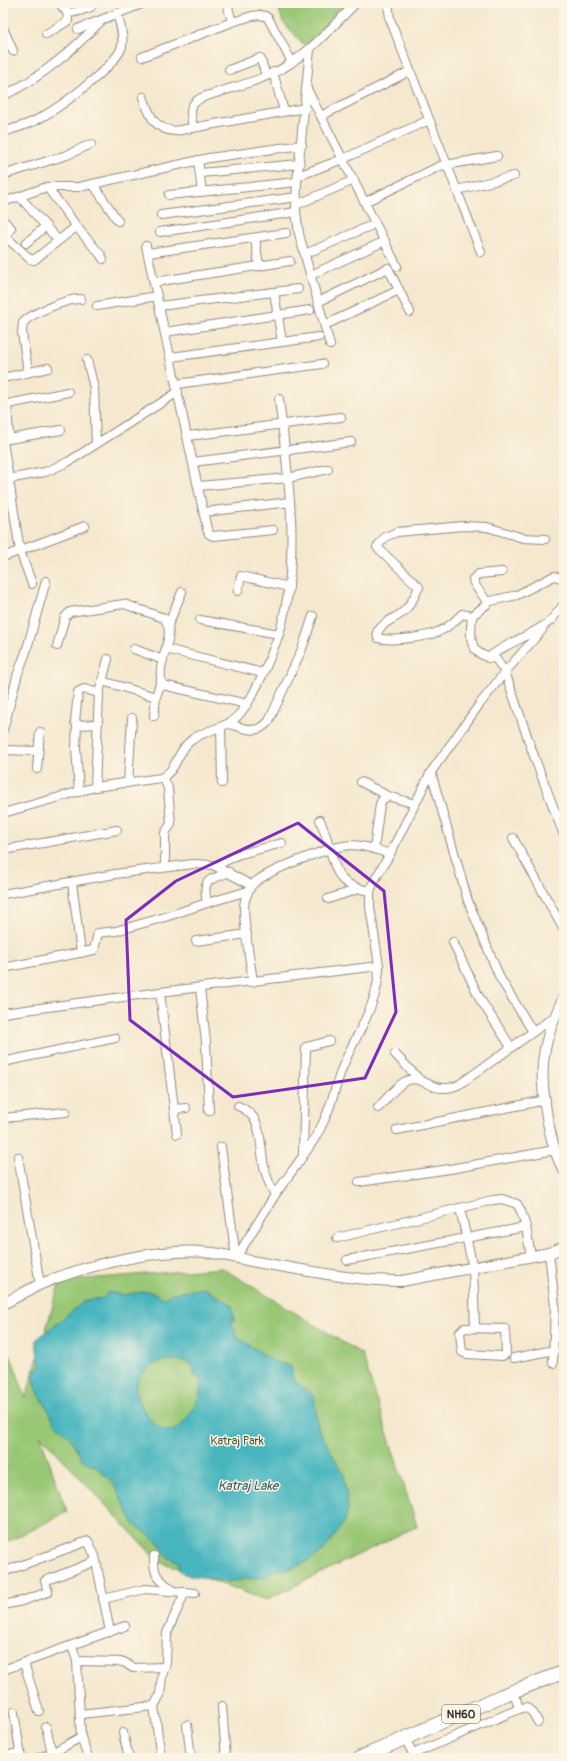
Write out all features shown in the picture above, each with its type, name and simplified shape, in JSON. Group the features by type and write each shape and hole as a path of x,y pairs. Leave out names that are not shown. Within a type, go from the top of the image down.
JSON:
{"highway":[{"name":"NH60","path":"360,1758 514,1691 564,1672"}],"street":[{"path":"46,34 68,21 66,12 63,10 60,3"},
{"path":"78,29 144,3"},
{"path":"227,3 232,22"},
{"path":"193,128 191,107 194,102 201,98 269,74 292,62 310,49 356,3"},
{"path":"388,3 390,19 481,252"},
{"path":"66,12 72,13 91,7"},
{"path":"3,132 40,119 60,105 114,60 121,48 121,31 117,13"},
{"path":"142,57 232,22 260,15 268,18 292,62"},
{"path":"3,96 31,80 59,61 72,51 102,20"},
{"path":"3,28 13,51"},
{"path":"310,49 296,205 300,234 330,345"},
{"path":"229,70 260,58 269,74 284,111"},
{"path":"321,116 410,71"},
{"path":"306,88 397,266"},
{"path":"143,97 154,122 163,129 176,131 305,108"},
{"path":"169,195 298,179 429,120"},
{"path":"3,175 67,155 91,144"},
{"path":"3,202 47,187 80,187 198,160 302,145"},
{"path":"365,202 440,166 448,166 497,156"},
{"path":"198,160 202,192"},
{"path":"200,173 300,164"},
{"path":"457,190 514,176"},
{"path":"160,232 296,205 354,180"},
{"path":"93,184 118,221"},
{"path":"47,187 103,259"},
{"path":"20,197 58,240"},
{"path":"161,215 296,205"},
{"path":"3,220 11,228 3,240"},
{"path":"26,243 46,226"},
{"path":"3,240 7,238 30,259 34,260 76,226"},
{"path":"305,254 370,226"},
{"path":"273,530 213,536 209,534 147,250 286,233"},
{"path":"254,238 259,266"},
{"path":"311,275 385,241"},
{"path":"154,282 290,261"},
{"path":"318,302 388,268 410,312"},
{"path":"159,306 298,288"},
{"path":"325,326 399,290"},
{"path":"274,292 282,342"},
{"path":"97,306 157,296"},
{"path":"28,372 22,333 23,322 30,317 57,305 76,298 81,299"},
{"path":"166,332 310,310"},
{"path":"171,357 319,337"},
{"path":"87,360 94,388 96,444"},
{"path":"5,480 45,472 68,462 178,388 322,364"},
{"path":"3,378 48,368"},
{"path":"3,441 9,436 5,405 68,392"},
{"path":"3,814 95,787 163,777 169,774 182,750 189,742 229,724 238,718 263,673 280,634 289,587 291,561 290,502 280,399"},
{"path":"188,436 282,423 341,417"},
{"path":"3,441 61,430"},
{"path":"3,441 5,480 20,551 32,584"},
{"path":"193,462 351,442"},
{"path":"198,486 288,478 328,469"},
{"path":"204,512 290,502"},
{"path":"3,557 85,526"},
{"path":"472,616 462,614 441,631 424,635 391,639 378,638 377,632 384,623 403,612 414,599 419,587 377,547 379,543 385,537 397,532 463,526 487,527 523,538 545,539"},
{"path":"487,602 474,585 473,579 479,574 502,572"},
{"path":"238,591 241,576 289,587"},
{"path":"564,579 554,576 516,596 487,602 487,604 472,616 470,641 473,648 488,658 496,659 505,672 535,759 564,835"},
{"path":"3,730 18,673 26,652 46,581"},
{"path":"154,716 160,680 159,673 166,649 169,623 182,592"},
{"path":"57,646 65,617 70,612 77,610 124,604 164,618 169,623"},
{"path":"488,658 499,649 534,631 551,620 564,604"},
{"path":"229,724 257,730 263,728 269,720 302,649 313,616"},
{"path":"200,620 280,634"},
{"path":"236,1258 275,1195 326,1118 339,1073 370,1010 379,978 379,966 370,908 370,890 416,804 431,772 505,672 542,630"},
{"path":"134,649 163,660"},
{"path":"166,649 263,673"},
{"path":"95,787 99,693 108,659"},
{"path":"160,680 163,685 247,704"},
{"path":"102,681 156,697"},
{"path":"79,792 76,748 77,724 75,722 78,692 84,689 99,693"},
{"path":"128,783 132,718"},
{"path":"77,724 98,724"},
{"path":"221,727 222,783"},
{"path":"37,769 40,732"},
{"path":"3,750 38,751"},
{"path":"431,772 468,901 500,978 533,1032"},
{"path":"163,777 168,788 171,824 166,833 165,868"},
{"path":"361,782 388,796 416,804"},
{"path":"374,849 380,804 382,800 388,796"},
{"path":"320,820 330,849 335,870 342,880 350,886 370,890"},
{"path":"3,850 117,830"},
{"path":"513,838 564,930"},
{"path":"216,866 237,855 282,843"},
{"path":"3,968 94,950 98,933 123,929 165,917 250,888 272,872 330,849 353,845 390,854"},
{"path":"3,894 193,864 216,866 228,872 250,888"},
{"path":"207,903 204,886 206,882 228,872"},
{"path":"72,882 81,953"},
{"path":"250,888 245,902 253,982"},
{"path":"328,899 360,889"},
{"path":"196,941 247,934"},
{"path":"453,942 480,999 511,1047"},
{"path":"3,1013 160,992 379,966"},
{"path":"200,988 206,1042 209,1111"},
{"path":"160,992 177,1134"},
{"path":"564,997 554,1017 548,1034 543,1074 555,1150 564,1170"},
{"path":"395,1054 418,1078 436,1088 452,1088 476,1073 554,1017"},
{"path":"3,1062 115,1038"},
{"path":"303,1154 306,1047 329,1041"},
{"path":"378,1108 403,1082 413,1078 418,1078"},
{"path":"397,1130 546,1100"},
{"path":"238,1106 246,1109 253,1118 260,1132 264,1165 275,1195"},
{"path":"175,1110 186,1108"},
{"path":"3,1118 66,1112"},
{"path":"221,1147 236,1258"},
{"path":"359,1182 450,1169 555,1150"},
{"path":"18,1157 40,1284"},
{"path":"337,1238 493,1200 511,1201 517,1204 521,1211 526,1227 531,1257"},
{"path":"460,1208 472,1268 475,1328"},
{"path":"348,1260 526,1227"},
{"path":"3,1304 40,1284 98,1265 172,1252 212,1253 379,1281 402,1281 549,1254 564,1247"},
{"path":"549,1254 555,1306 553,1363"},
{"path":"464,1328 475,1328 505,1329 506,1354 502,1356 462,1352 460,1332 464,1328"},
{"path":"514,1358 554,1350"},
{"path":"3,1572 88,1541 96,1561 110,1632"},
{"path":"154,1556 153,1569 159,1579 174,1591"},
{"path":"3,1605 22,1601 48,1592 45,1581 96,1561"},
{"path":"103,1599 145,1589 195,1593"},
{"path":"161,1758 154,1706 160,1695 162,1676 165,1667 167,1633 185,1592"},
{"path":"3,1670 125,1626"},
{"path":"72,1646 77,1661 81,1737 88,1758"},
{"path":"77,1661 124,1662 134,1668 165,1667"},
{"path":"24,1663 39,1711"},
{"path":"514,1691 519,1709"},
{"path":"80,1714 154,1706"},
{"path":"222,1706 226,1758"},
{"path":"405,1738 413,1754 526,1707 533,1713 538,1722"},
{"path":"3,1756 20,1756 14,1712"},
{"path":"187,1724 191,1758"},
{"path":"46,1727 52,1753"},
{"path":"123,1733 129,1758"},
{"path":"38,1758 52,1753 81,1737"}],"highlighted area":[{"path":"298,823 384,891 396,1012 365,1078 233,1097 130,1020 126,920 176,881"}],"green space":[{"path":"277,3 353,3 313,42 311,40 305,46 283,22"},
{"name":"Katraj Lake","path":"222,1268 362,1354 417,1526 266,1600 158,1561 40,1435 67,1512 3,1544 3,1355 10,1354 26,1398 60,1281"}],"water":[{"name":"Katraj Lake","path":"204,1288 232,1305 234,1319 230,1324 235,1328 237,1337 275,1362 291,1366 293,1380 314,1396 318,1428 344,1475 348,1507 345,1521 324,1550 307,1562 290,1569 272,1571 268,1576 227,1582 184,1574 177,1568 180,1563 166,1556 159,1543 133,1523 114,1484 95,1466 83,1461 71,1439 55,1423 36,1388 33,1370 41,1367 36,1340 86,1300 104,1298 108,1292 122,1295 149,1291 164,1298 173,1293","holes":["179,1360 192,1365 194,1375 200,1379 201,1389 195,1405 182,1424 173,1430 164,1430 152,1422 142,1408 136,1388 138,1379 141,1375 155,1363"]}],"park label":[{"name":"Katraj Park","path":"237,1441"}]}
